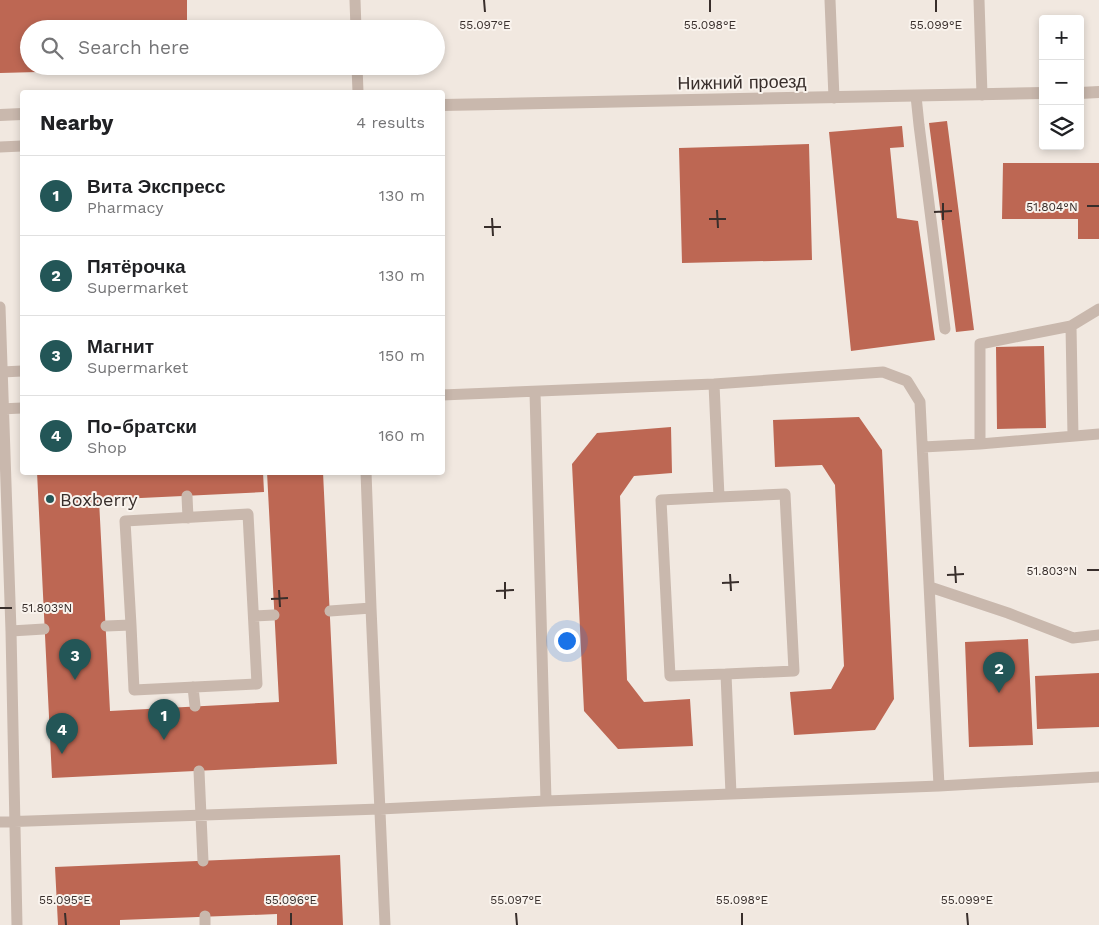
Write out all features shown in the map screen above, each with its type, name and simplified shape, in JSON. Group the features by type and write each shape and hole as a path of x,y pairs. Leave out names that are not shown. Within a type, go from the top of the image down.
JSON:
{"street":[{"path":"1084,93 1099,92"},
{"name":"Нижний проезд","path":"445,105 1039,94"},
{"path":"0,115 20,114"}],"lane":[{"path":"355,0 356,20"},
{"path":"830,0 834,98"},
{"path":"979,0 982,95"},
{"path":"358,75 358,90"},
{"path":"916,96 945,330"},
{"path":"0,147 20,146"},
{"path":"0,307 11,631 17,925"},
{"path":"980,444 980,344 1071,326 1099,309"},
{"path":"1071,326 1073,436"},
{"path":"2,372 20,371"},
{"path":"445,396 714,384 883,372 907,381 920,402 939,786"},
{"path":"714,384 720,497"},
{"path":"535,392 546,801"},
{"path":"2,409 20,408"},
{"path":"923,447 1099,434"},
{"path":"366,475 370,608 385,925"},
{"path":"786,494 794,671 726,674 670,676 661,500 786,494"},
{"path":"187,496 188,518"},
{"path":"248,514 257,684 134,690 126,521 188,518 248,514"},
{"path":"930,587 1008,613 1073,638 1099,635"},
{"path":"330,611 370,608"},
{"path":"254,616 274,615"},
{"path":"106,626 131,625"},
{"path":"11,631 44,629"},
{"path":"726,674 731,794"},
{"path":"193,687 195,706"},
{"path":"199,771 203,861"},
{"path":"0,822 380,809 939,786 1099,777"}],"building":[{"path":"0,0 187,0 187,20 20,20 20,72 0,73"},
{"path":"947,121 974,330 956,332 929,123"},
{"path":"902,126 904,147 890,148 897,218 918,221 935,340 851,351 829,132"},
{"path":"809,144 812,260 682,263 679,148"},
{"path":"1003,163 1099,163 1099,239 1078,239 1078,219 1002,219"},
{"path":"1044,346 1046,428 997,429 996,347"},
{"path":"859,417 882,450 894,699 875,730 794,735 790,692 831,689 844,666 835,485 822,465 775,467 773,420"},
{"path":"671,427 672,473 634,476 620,496 627,680 644,702 690,699 693,746 618,749 584,711 572,464 597,433"},
{"path":"37,475 263,475 264,492 99,500 110,711 279,702 267,475 323,475 337,764 52,778"},
{"path":"1028,639 1033,745 969,747 965,642"},
{"path":"1099,673 1099,727 1037,729 1035,676"},
{"path":"340,855 343,925 277,925 277,914 120,920 120,925 58,925 55,867"}],"place":[{"name":"Boxberry","path":"50,499"},
{"name":"Магнит","path":"75,680"},
{"name":"Пятёрочка","path":"999,693"},
{"name":"Вита Экспресс","path":"164,740"},
{"name":"По-братски","path":"62,754"}]}
